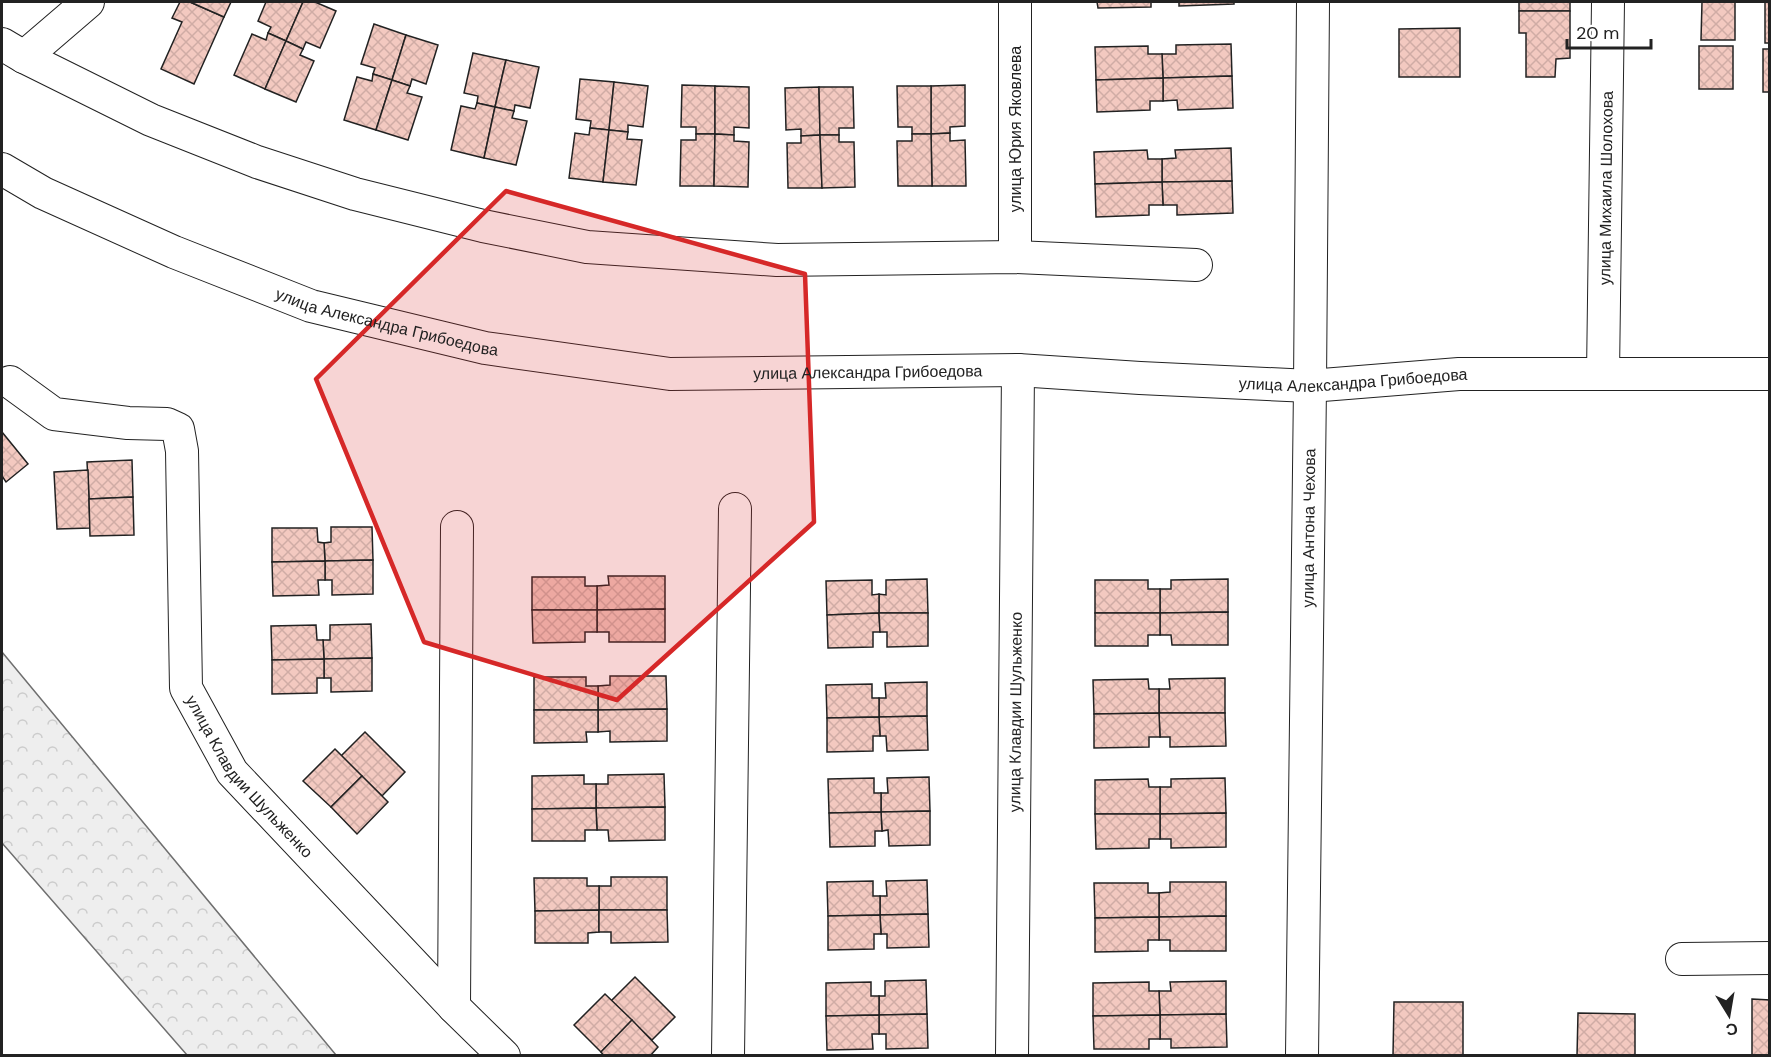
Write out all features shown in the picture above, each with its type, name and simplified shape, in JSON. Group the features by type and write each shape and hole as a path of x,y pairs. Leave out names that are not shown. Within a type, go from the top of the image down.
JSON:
{"street":[{"path":"13,50 88,2"},
{"name":"улица Юрия Яковлева","path":"1015,2 1015,257"},
{"name":"улица Антона Чехова","path":"1302,1056 1312,2"},
{"name":"улица Михаила Шолохова","path":"1603,374 1608,2"},
{"path":"13,50 151,120 257,162 355,194 495,228 587,247 777,260 1015,257 1196,265"},
{"name":"улица Александра Грибоедова","path":"2,169 43,193 174,252 311,306 485,348 670,374 1018,370 1310,386 1459,374 1770,374"},
{"name":"улица Клавдии Шульженко","path":"1012,1056 1018,370"},
{"name":"улица Клавдии Шульженко","path":"10,382 54,414 129,423 167,424 178,429 182,451 186,688 232,772 454,1007 504,1056"},
{"path":"728,1056 735,509"},
{"path":"454,1007 457,527"},
{"path":"1682,959 1770,958"}],"highlighted area":[{"path":"506,191 805,274 814,522 617,700 424,642 316,379"}],"green space":[{"path":"2,652 336,1055 187,1055 2,843"}],"building":[{"path":"180,2 190,2 224,17 194,84 161,69 182,22 172,18"},
{"path":"190,2 231,2 224,17"},
{"path":"266,2 303,2 286,41 268,33 271,27 258,21"},
{"path":"303,2 315,2 336,11 320,48 306,42 303,49 286,41"},
{"path":"1097,2 1151,2 1151,7 1098,8"},
{"path":"1179,2 1234,2 1234,4 1179,6"},
{"path":"1519,2 1570,2 1570,11 1519,11"},
{"path":"1702,2 1735,2 1735,40 1701,40"},
{"path":"1765,2 1770,2 1770,43 1765,43"},
{"path":"1519,11 1570,11 1570,58 1556,59 1555,77 1526,77 1526,33 1519,33"},
{"path":"374,24 406,35 392,80 373,74 375,68 361,64"},
{"path":"1460,28 1460,77 1399,77 1399,29"},
{"path":"268,33 286,41 265,89 234,75 252,34 266,40"},
{"path":"406,35 438,45 426,84 412,79 410,86 392,80"},
{"path":"286,41 303,49 300,55 314,61 296,102 265,89"},
{"path":"1231,44 1232,76 1163,78 1162,54 1176,54 1176,45"},
{"path":"1148,46 1148,54 1162,54 1163,78 1096,80 1095,47"},
{"path":"1699,46 1733,46 1733,89 1699,89"},
{"path":"1763,49 1770,49 1770,92 1763,92"},
{"path":"473,53 506,60 495,107 477,103 478,96 464,93"},
{"path":"506,60 539,67 530,108 515,105 514,111 495,107"},
{"path":"373,74 392,80 376,130 344,120 357,77 372,81"},
{"path":"1232,76 1233,108 1178,110 1177,100 1163,101 1163,78"},
{"path":"1163,78 1163,101 1150,101 1150,110 1097,112 1096,80"},
{"path":"580,79 614,82 609,130 590,128 591,121 576,119"},
{"path":"392,80 410,86 407,93 422,97 408,140 376,130"},
{"path":"614,82 648,86 643,127 628,125 628,132 609,130"},
{"path":"682,85 715,86 715,134 696,134 696,127 681,127"},
{"path":"965,85 965,126 950,127 950,133 931,134 931,86"},
{"path":"715,86 749,87 749,128 734,127 734,135 715,134"},
{"path":"897,86 931,86 931,134 912,134 912,127 898,127"},
{"path":"819,87 820,135 801,136 801,129 786,130 785,88"},
{"path":"819,87 853,87 854,128 839,128 839,135 820,135"},
{"path":"477,103 495,107 484,158 451,150 461,106 475,109"},
{"path":"495,107 514,111 512,118 527,121 516,165 484,158"},
{"path":"590,128 609,130 603,182 569,178 575,133 589,135"},
{"path":"609,130 628,132 627,139 642,140 636,185 603,182"},
{"path":"950,133 950,141 965,140 966,186 932,186 931,134"},
{"path":"696,134 715,134 714,186 680,186 681,140 696,140"},
{"path":"715,134 734,135 734,141 749,142 748,187 714,186"},
{"path":"912,134 931,134 932,186 898,186 897,141 912,141"},
{"path":"820,135 822,188 788,188 787,143 801,143 801,136"},
{"path":"820,135 839,135 839,142 854,142 855,187 822,188"},
{"path":"1231,148 1232,181 1162,182 1162,159 1176,158 1175,150"},
{"path":"1147,150 1148,159 1162,159 1162,182 1095,184 1094,152"},
{"path":"1232,181 1233,213 1177,215 1177,205 1163,205 1162,182"},
{"path":"1162,182 1163,205 1149,205 1149,215 1096,217 1095,184"},
{"path":"2,432 28,464 6,482 2,476"},
{"path":"132,460 133,497 89,499 87,462"},
{"path":"88,470 90,528 57,529 54,472"},
{"path":"133,497 134,535 90,536 89,499"},
{"path":"331,527 372,527 373,560 325,561 324,543 331,542"},
{"path":"272,528 317,528 318,542 324,543 325,561 272,562"},
{"path":"373,560 373,594 332,595 332,580 325,580 325,561"},
{"path":"325,561 325,580 318,580 319,595 273,596 272,562"},
{"path":"608,576 665,576 665,609 597,610 597,586 609,585"},
{"path":"532,577 585,577 585,586 597,586 597,610 532,610"},
{"path":"927,579 928,613 879,613 879,594 886,595 886,580"},
{"path":"1228,579 1228,612 1160,613 1160,589 1171,589 1171,580"},
{"path":"872,580 872,595 879,594 879,613 827,615 826,581"},
{"path":"1095,580 1148,580 1148,589 1160,589 1160,613 1095,613"},
{"path":"665,609 665,642 609,642 609,632 597,632 597,610"},
{"path":"532,610 597,610 597,632 585,632 585,642 533,643"},
{"path":"1228,612 1228,645 1172,645 1171,635 1160,635 1160,613"},
{"path":"879,613 880,632 873,632 873,647 828,648 827,615"},
{"path":"879,613 928,613 928,646 887,647 887,632 880,632"},
{"path":"1095,613 1160,613 1160,635 1148,635 1148,646 1095,646"},
{"path":"371,624 372,658 324,659 323,640 330,640 330,625"},
{"path":"316,625 317,640 323,640 324,659 272,660 271,626"},
{"path":"372,658 372,691 331,692 331,678 324,678 324,659"},
{"path":"324,659 324,678 317,678 317,693 272,694 272,660"},
{"path":"610,676 666,676 667,709 598,710 598,686 610,685"},
{"path":"534,677 586,677 586,686 598,686 598,710 534,710"},
{"path":"1225,678 1225,713 1159,713 1159,689 1170,689 1169,679"},
{"path":"1148,679 1149,689 1159,689 1159,713 1094,714 1093,680"},
{"path":"927,682 927,716 879,717 879,698 886,698 885,683"},
{"path":"872,684 872,698 879,698 879,717 827,718 826,685"},
{"path":"667,709 667,741 610,742 610,731 598,732 598,710"},
{"path":"534,710 598,710 598,732 586,732 587,742 534,743"},
{"path":"1159,713 1225,713 1226,746 1170,747 1170,737 1160,737"},
{"path":"1159,713 1160,737 1149,737 1149,747 1094,748 1094,714"},
{"path":"927,716 928,750 887,751 886,736 880,736 879,717"},
{"path":"879,717 880,736 873,736 873,751 827,752 827,718"},
{"path":"365,732 405,772 382,796 341,756"},
{"path":"335,749 362,776 331,807 303,781"},
{"path":"664,774 665,807 596,808 596,784 608,784 608,775"},
{"path":"584,775 584,784 596,784 596,808 532,809 532,776"},
{"path":"362,776 388,802 357,834 331,807"},
{"path":"929,777 930,811 881,812 881,793 888,793 887,778"},
{"path":"874,778 874,793 881,793 881,812 829,813 828,779"},
{"path":"1225,778 1226,813 1160,814 1160,787 1171,787 1171,779"},
{"path":"1148,779 1149,787 1160,787 1160,814 1095,814 1095,780"},
{"path":"665,807 665,840 609,841 608,830 597,830 596,808"},
{"path":"596,808 597,830 585,830 585,841 532,841 532,809"},
{"path":"930,811 930,845 889,846 888,830 882,831 881,812"},
{"path":"881,812 882,831 875,831 875,846 830,847 829,813"},
{"path":"1226,813 1226,847 1171,848 1171,839 1160,839 1160,814"},
{"path":"1095,814 1160,814 1160,839 1149,839 1149,848 1096,849"},
{"path":"611,877 667,877 667,910 599,910 599,886 611,886"},
{"path":"534,878 587,878 587,886 599,886 599,910 535,911"},
{"path":"927,880 928,914 880,915 880,896 887,896 886,881"},
{"path":"873,881 873,896 880,896 880,915 828,916 827,882"},
{"path":"1170,882 1226,882 1226,916 1159,917 1159,893 1170,892"},
{"path":"1094,883 1148,883 1148,893 1159,893 1159,917 1095,918"},
{"path":"599,910 599,932 588,933 588,943 535,943 535,911"},
{"path":"599,910 667,910 668,942 611,943 611,932 599,932"},
{"path":"928,914 929,947 887,948 887,934 881,934 880,915"},
{"path":"880,915 881,934 874,934 874,949 828,950 828,916"},
{"path":"1226,916 1226,951 1170,951 1170,940 1159,940 1159,917"},
{"path":"1159,917 1159,940 1148,940 1148,951 1095,952 1095,918"},
{"path":"635,977 675,1017 652,1040 611,1001"},
{"path":"926,980 927,1014 879,1015 879,996 885,996 885,981"},
{"path":"1226,981 1226,1014 1160,1015 1159,991 1171,991 1170,982"},
{"path":"871,982 871,996 879,996 879,1015 826,1016 826,983"},
{"path":"1149,982 1149,991 1159,991 1160,1015 1093,1016 1093,983"},
{"path":"605,994 632,1020 601,1052 574,1025"},
{"path":"1752,999 1770,1000 1770,1056 1752,1056"},
{"path":"1394,1002 1463,1002 1463,1056 1393,1056"},
{"path":"1578,1013 1635,1014 1635,1056 1577,1056"},
{"path":"927,1014 928,1048 886,1049 886,1034 879,1034 879,1015"},
{"path":"1226,1014 1227,1047 1171,1048 1171,1039 1160,1039 1160,1015"},
{"path":"879,1015 879,1034 872,1034 873,1049 827,1050 826,1016"},
{"path":"1160,1015 1160,1039 1149,1039 1149,1049 1094,1049 1093,1016"},
{"path":"632,1020 658,1047 650,1056 604,1056 601,1052"}]}
